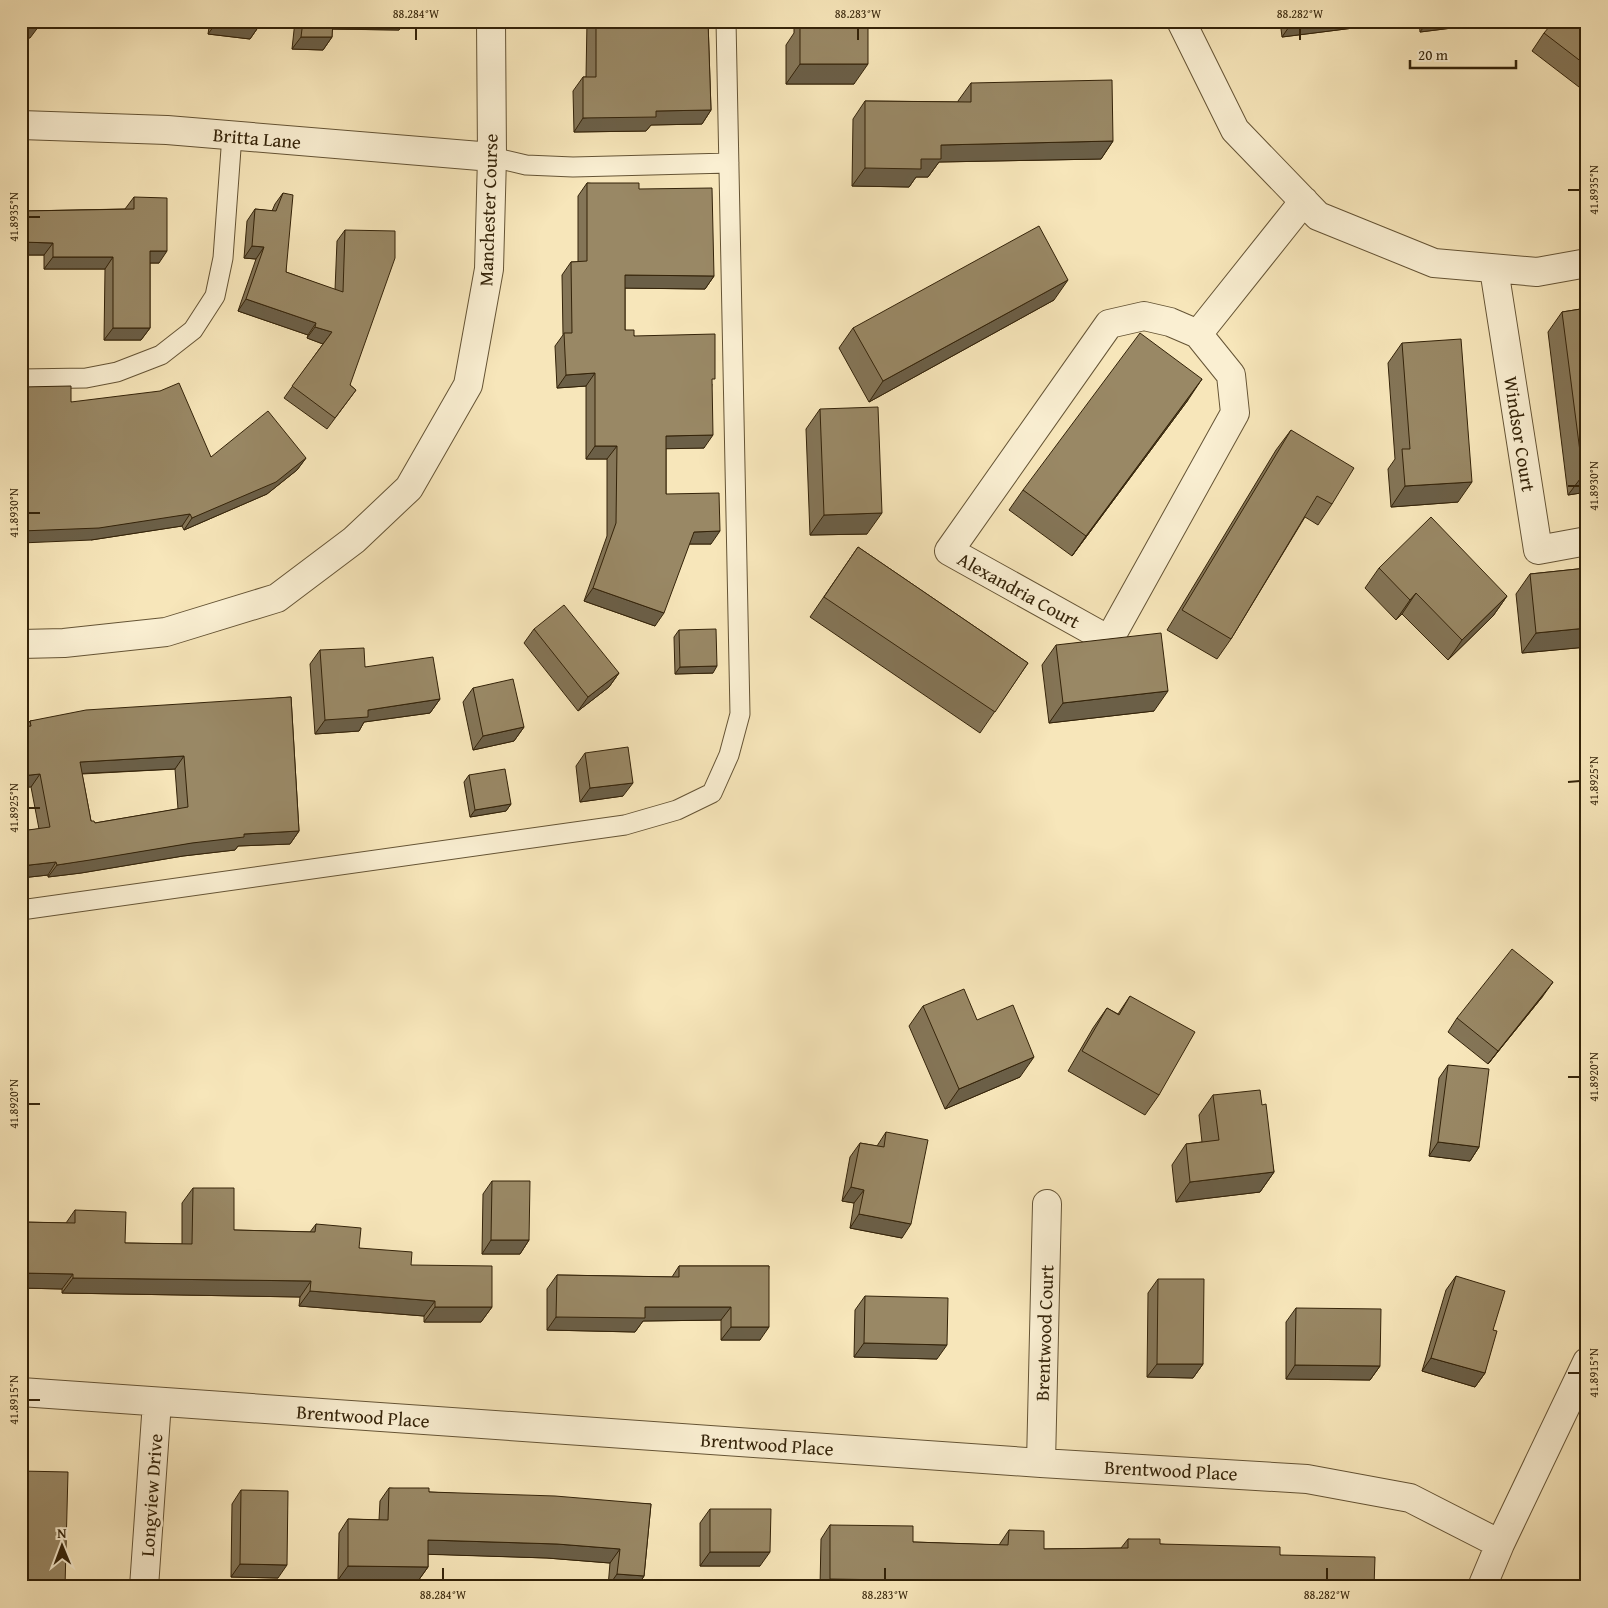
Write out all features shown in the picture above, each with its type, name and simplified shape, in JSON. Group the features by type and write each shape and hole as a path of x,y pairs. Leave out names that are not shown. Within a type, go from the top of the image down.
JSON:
{"street":[{"name":"Manchester Course","path":"21,644 64,643 166,632 277,598 354,540 409,488 468,385 489,269 492,157 491,21"},
{"path":"1181,21 1235,130 1318,216 1434,264 1537,272 1587,263"},
{"name":"Britta Lane","path":"21,125 167,130 492,157"},
{"path":"1198,334 1304,201"},
{"name":"Windsor Court","path":"1494,269 1538,550 1587,541"},
{"name":"Alexandria Court","path":"1144,316 1170,322 1198,334 1231,375 1235,413 1109,640 949,551 1110,324 1144,316"},
{"name":"Brentwood Court","path":"1040,1463 1048,1204"},
{"path":"1482,1587 1500,1544 1587,1362"},
{"name":"Brentwood Place","path":"21,1392 1040,1463 1317,1480 1410,1498 1500,1544"},
{"name":"Longview Drive","path":"144,1587 157,1402"}],"lane":[{"path":"21,910 626,825 677,810 712,793 728,755 740,714 726,21"},
{"path":"21,379 86,378 117,372 161,355 193,330 216,296 223,258 232,135"},
{"path":"492,157 526,165 573,167 729,163"}],"building":[{"path":"21,21 39,21 39,26 21,27"},
{"path":"259,21 259,26 217,22"},
{"path":"303,21 333,21 332,37 301,37"},
{"path":"596,21 708,21 711,110 656,111 656,117 583,118 583,77 596,77"},
{"path":"809,21 868,21 868,64 800,64 800,24 809,24"},
{"path":"1554,21 1587,21 1587,66 1544,33"},
{"path":"1112,80 1113,141 941,145 941,159 921,159 921,169 865,168 865,101 971,102 971,83"},
{"path":"587,183 639,183 639,189 712,188 714,276 625,275 625,330 634,330 634,336 715,334 715,379 712,379 713,435 666,436 666,494 719,493 720,531 694,532 664,613 593,588 616,523 617,446 595,446 595,373 566,375 564,333 572,333 571,262 587,261"},
{"path":"21,191 24,191 24,211 134,209 134,197 167,198 167,251 150,251 150,328 113,328 113,257 53,257 53,243 21,242"},
{"path":"283,193 293,195 286,272 343,292 345,230 395,231 395,258 350,385 356,390 335,418 292,386 332,332 315,327 316,323 246,299 264,247 252,246 255,209 276,211"},
{"path":"1039,226 1068,280 883,381 853,328"},
{"path":"1587,308 1587,474 1583,475 1562,312"},
{"path":"1140,333 1202,379 1086,536 1023,490"},
{"path":"1461,339 1472,482 1405,486 1402,449 1410,449 1402,343"},
{"path":"179,383 211,457 268,411 306,458 276,482 192,518 190,514 99,528 21,531 21,387 71,386 71,402 160,391"},
{"path":"878,407 882,513 824,515 820,409"},
{"path":"1291,430 1354,468 1332,504 1317,496 1231,639 1182,610"},
{"path":"1431,517 1507,596 1462,640 1416,593 1410,600 1379,568"},
{"path":"858,547 1028,663 995,712 824,597"},
{"path":"1587,568 1587,628 1536,633 1530,574"},
{"path":"564,605 619,673 588,697 534,629"},
{"path":"716,629 717,666 680,667 679,630"},
{"path":"1161,633 1168,691 1063,703 1056,645"},
{"path":"364,648 365,667 433,657 440,699 368,710 368,717 325,720 320,650"},
{"path":"513,679 524,727 483,736 473,688"},
{"path":"291,697 299,831 244,834 244,837 192,843 57,865 56,862 21,866 21,831 50,827 40,774 21,776 21,727 31,726 30,721 86,710","holes":["184,756 188,807 95,823 91,821 80,762"]},
{"path":"628,747 633,783 590,788 585,753"},
{"path":"505,769 511,804 475,810 469,775"},
{"path":"1512,949 1553,982 1498,1051 1457,1018"},
{"path":"964,989 977,1020 1013,1005 1034,1057 959,1089 923,1006"},
{"path":"1130,996 1195,1032 1159,1095 1082,1051 1107,1008 1119,1015"},
{"path":"1448,1065 1489,1069 1479,1147 1438,1142"},
{"path":"1260,1090 1262,1105 1266,1104 1274,1172 1190,1182 1186,1144 1219,1140 1213,1095"},
{"path":"886,1132 928,1140 911,1224 859,1214 864,1190 851,1187 860,1143 884,1147"},
{"path":"492,1181 530,1181 529,1240 491,1240"},
{"path":"193,1188 234,1188 234,1230 315,1232 316,1224 361,1228 359,1248 412,1252 411,1265 492,1266 492,1307 435,1307 435,1301 310,1291 311,1281 73,1278 73,1274 21,1273 21,1222 75,1223 75,1210 126,1212 125,1243 192,1244"},
{"path":"679,1266 769,1266 769,1327 731,1327 731,1307 645,1307 645,1318 556,1317 557,1275 679,1277"},
{"path":"1456,1276 1505,1291 1493,1330 1497,1331 1485,1373 1431,1358"},
{"path":"1158,1279 1204,1279 1203,1364 1157,1364"},
{"path":"865,1296 948,1298 947,1345 864,1343"},
{"path":"1296,1308 1381,1309 1380,1366 1295,1365"},
{"path":"21,1471 68,1472 65,1587 21,1587"},
{"path":"389,1488 429,1488 429,1492 555,1496 651,1504 644,1576 617,1574 620,1549 557,1544 428,1540 428,1567 348,1566 348,1519 388,1520"},
{"path":"241,1490 288,1491 287,1565 240,1564"},
{"path":"710,1509 771,1509 770,1552 710,1552"},
{"path":"830,1525 913,1526 913,1542 1008,1545 1009,1530 1044,1531 1044,1549 1128,1548 1128,1539 1160,1539 1160,1544 1280,1547 1280,1555 1375,1557 1374,1587 1198,1587 1160,1585 1160,1587 952,1587 952,1581 830,1579"}]}
